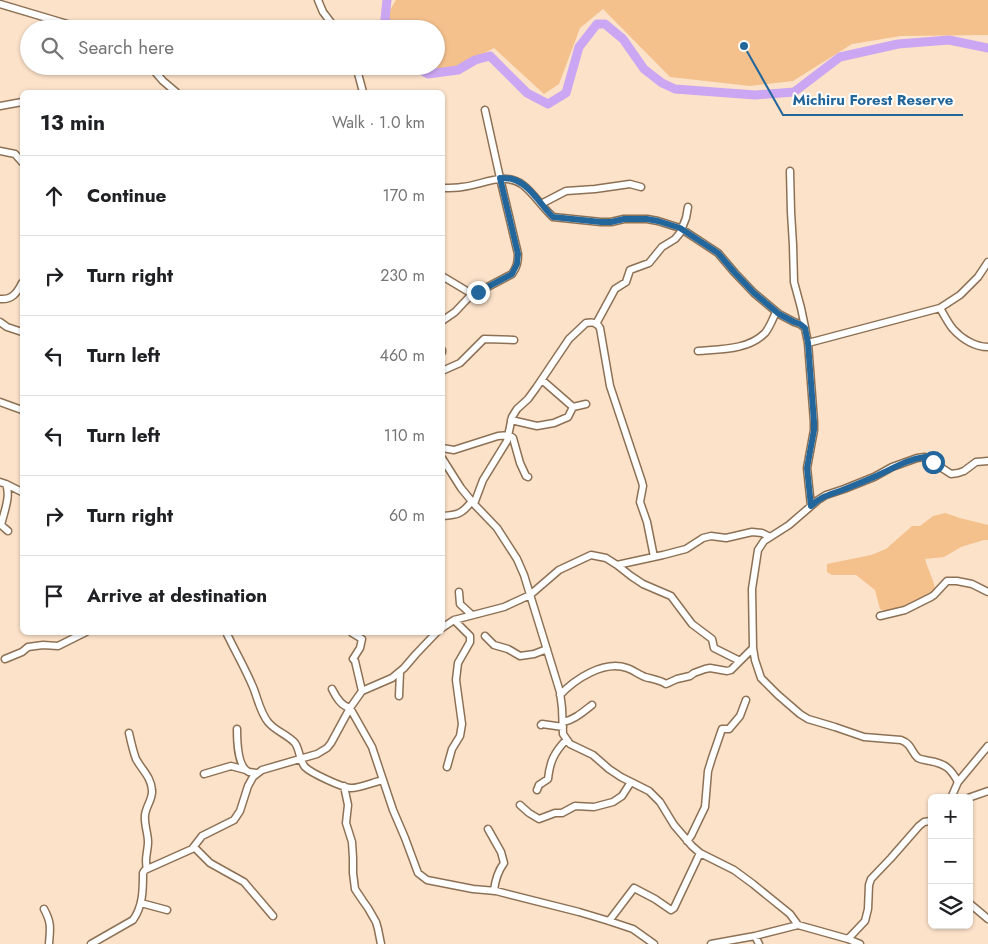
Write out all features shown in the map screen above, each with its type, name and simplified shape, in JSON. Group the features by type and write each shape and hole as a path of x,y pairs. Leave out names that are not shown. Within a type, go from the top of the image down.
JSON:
{"street":[{"path":"318,0 329,20"},
{"path":"0,4 54,20"},
{"path":"158,75 174,90"},
{"path":"359,75 363,90"},
{"path":"0,106 20,102"},
{"path":"445,320 472,294 512,274 517,264 518,254 485,110"},
{"path":"0,151 15,154 20,160"},
{"path":"790,171 794,282 802,308 808,343 814,422 807,468 811,506"},
{"path":"445,188 462,187 500,178 511,179 521,183 553,217 601,222 647,219 682,229 718,253 754,293 776,312 805,328"},
{"path":"541,204 566,191 630,184 641,187"},
{"path":"596,324 615,289 626,282 630,270 649,263 662,247 675,239 682,229 688,206"},
{"path":"808,343 940,308 960,295 978,277 988,262"},
{"path":"445,278 472,294"},
{"path":"0,299 6,300 20,292"},
{"path":"940,308 953,329 968,342 988,347"},
{"path":"698,350 734,348 752,342 766,332 776,312"},
{"path":"0,322 7,327 20,331"},
{"path":"445,516 460,514 473,502 483,480 505,446 509,436 511,420 517,409 528,399 569,339 586,323 593,322 600,328 610,386 642,482 640,502 647,522 654,557"},
{"path":"445,370 460,362 484,339 514,340"},
{"path":"542,380 573,407"},
{"path":"0,402 20,409"},
{"path":"573,407 586,404"},
{"path":"511,420 536,426 554,423 568,417 573,407"},
{"path":"445,448 454,450 498,436 509,436 513,438 520,462 528,477"},
{"path":"958,782 948,768 942,764 919,758 906,742 902,740 864,737 803,717 762,680 753,648 752,589 758,550 764,540 789,525 826,495 844,490 892,467 918,458 925,457 951,474 958,474 976,462 988,461"},
{"path":"445,464 461,488 497,528 524,575 560,695 563,734 566,740 570,744 593,755 621,777 649,792 657,799 687,841 700,853 734,870 790,914 798,925"},
{"path":"3,483 20,491"},
{"path":"3,483 8,489 8,494 1,525 8,531"},
{"path":"617,565 686,549 703,538 711,536 726,538 752,532 762,533 770,537"},
{"path":"445,626 454,620 504,607 530,595 559,570 591,555 606,558 643,584 671,596 692,624 712,639 714,648 740,661"},
{"path":"880,616 905,610 931,597 947,581 972,584 988,592"},
{"path":"459,592 460,604 472,615"},
{"path":"447,767 452,749 460,736 462,724 456,680 458,663 470,642 470,636 454,620"},
{"path":"4,659 22,652 28,647 58,646 80,635"},
{"path":"228,635 251,682 266,720 272,728 294,742 304,766 314,774 350,788 383,780"},
{"path":"355,635 362,639 360,648 353,659 362,691"},
{"path":"91,944 133,920 141,903 143,873 147,868 187,852 194,847 202,836 234,820 240,811 248,786 257,773 316,754 326,748 362,691 392,678 400,672 434,635"},
{"path":"485,636 494,645 520,656 534,654 547,649"},
{"path":"560,695 570,685 588,674 613,667 626,668 666,684 705,669 727,671 731,670 753,648"},
{"path":"399,696 400,672"},
{"path":"332,689 340,701 350,708 372,747 393,810 406,838 418,873 422,877 446,884 494,891 579,912 633,929 654,944"},
{"path":"687,841 706,807 708,771 722,729 729,729 740,716 746,700"},
{"path":"541,725 563,725 592,705"},
{"path":"236,729 237,746 242,764 246,770"},
{"path":"129,733 134,753 149,778 152,787 152,794 145,815 148,839 145,863 147,868"},
{"path":"537,790 548,779 552,759 557,749 566,740"},
{"path":"952,794 958,782 988,746"},
{"path":"204,774 231,766 257,773"},
{"path":"520,805 529,813 539,818 562,813 575,806 594,807 619,799 631,782"},
{"path":"344,786 348,805 346,823 352,842 355,889 376,922 381,944"},
{"path":"973,796 988,792"},
{"path":"848,939 865,921 871,879 919,826 928,821"},
{"path":"488,828 501,852 504,863 498,875 494,891"},
{"path":"194,847 210,863 244,882 273,916"},
{"path":"609,921 634,888 671,910 674,908 700,853"},
{"path":"141,903 167,910"},
{"path":"973,906 988,919"},
{"path":"44,909 49,918 49,944"},
{"path":"711,944 756,936 798,925 860,944"},
{"path":"756,936 759,944"}],"shaded area":[{"path":"396,0 988,0 988,35 901,36 852,44 793,81 750,86 670,77 603,9 580,28 559,84 544,94 494,48 452,70 445,69 445,20 390,20 387,15"},
{"path":"945,513 988,525 988,540 961,547 944,557 925,559 935,589 914,603 887,612 880,609 875,590 856,575 832,575 827,572 827,564 871,555 886,549 912,526 920,526 933,516"}],"waterway":[{"path":"386,20 387,0"},
{"path":"445,72 458,70 475,60 490,56 527,93 548,104 566,93 579,47 597,24 605,24 623,39 644,69 662,83 675,89 755,95 794,92 840,57 898,44 949,40 988,48"}],"place":[{"name":"Michiru Forest Reserve","path":"744,46"}],"route":[{"path":"478,292 512,274 517,264 518,254 500,178 511,179 521,183 553,217 601,222 647,219 680,228 718,253 754,293 779,314 805,328 808,343 814,422 807,468 811,506 826,495 844,490 909,460 925,457 933,462"}]}
